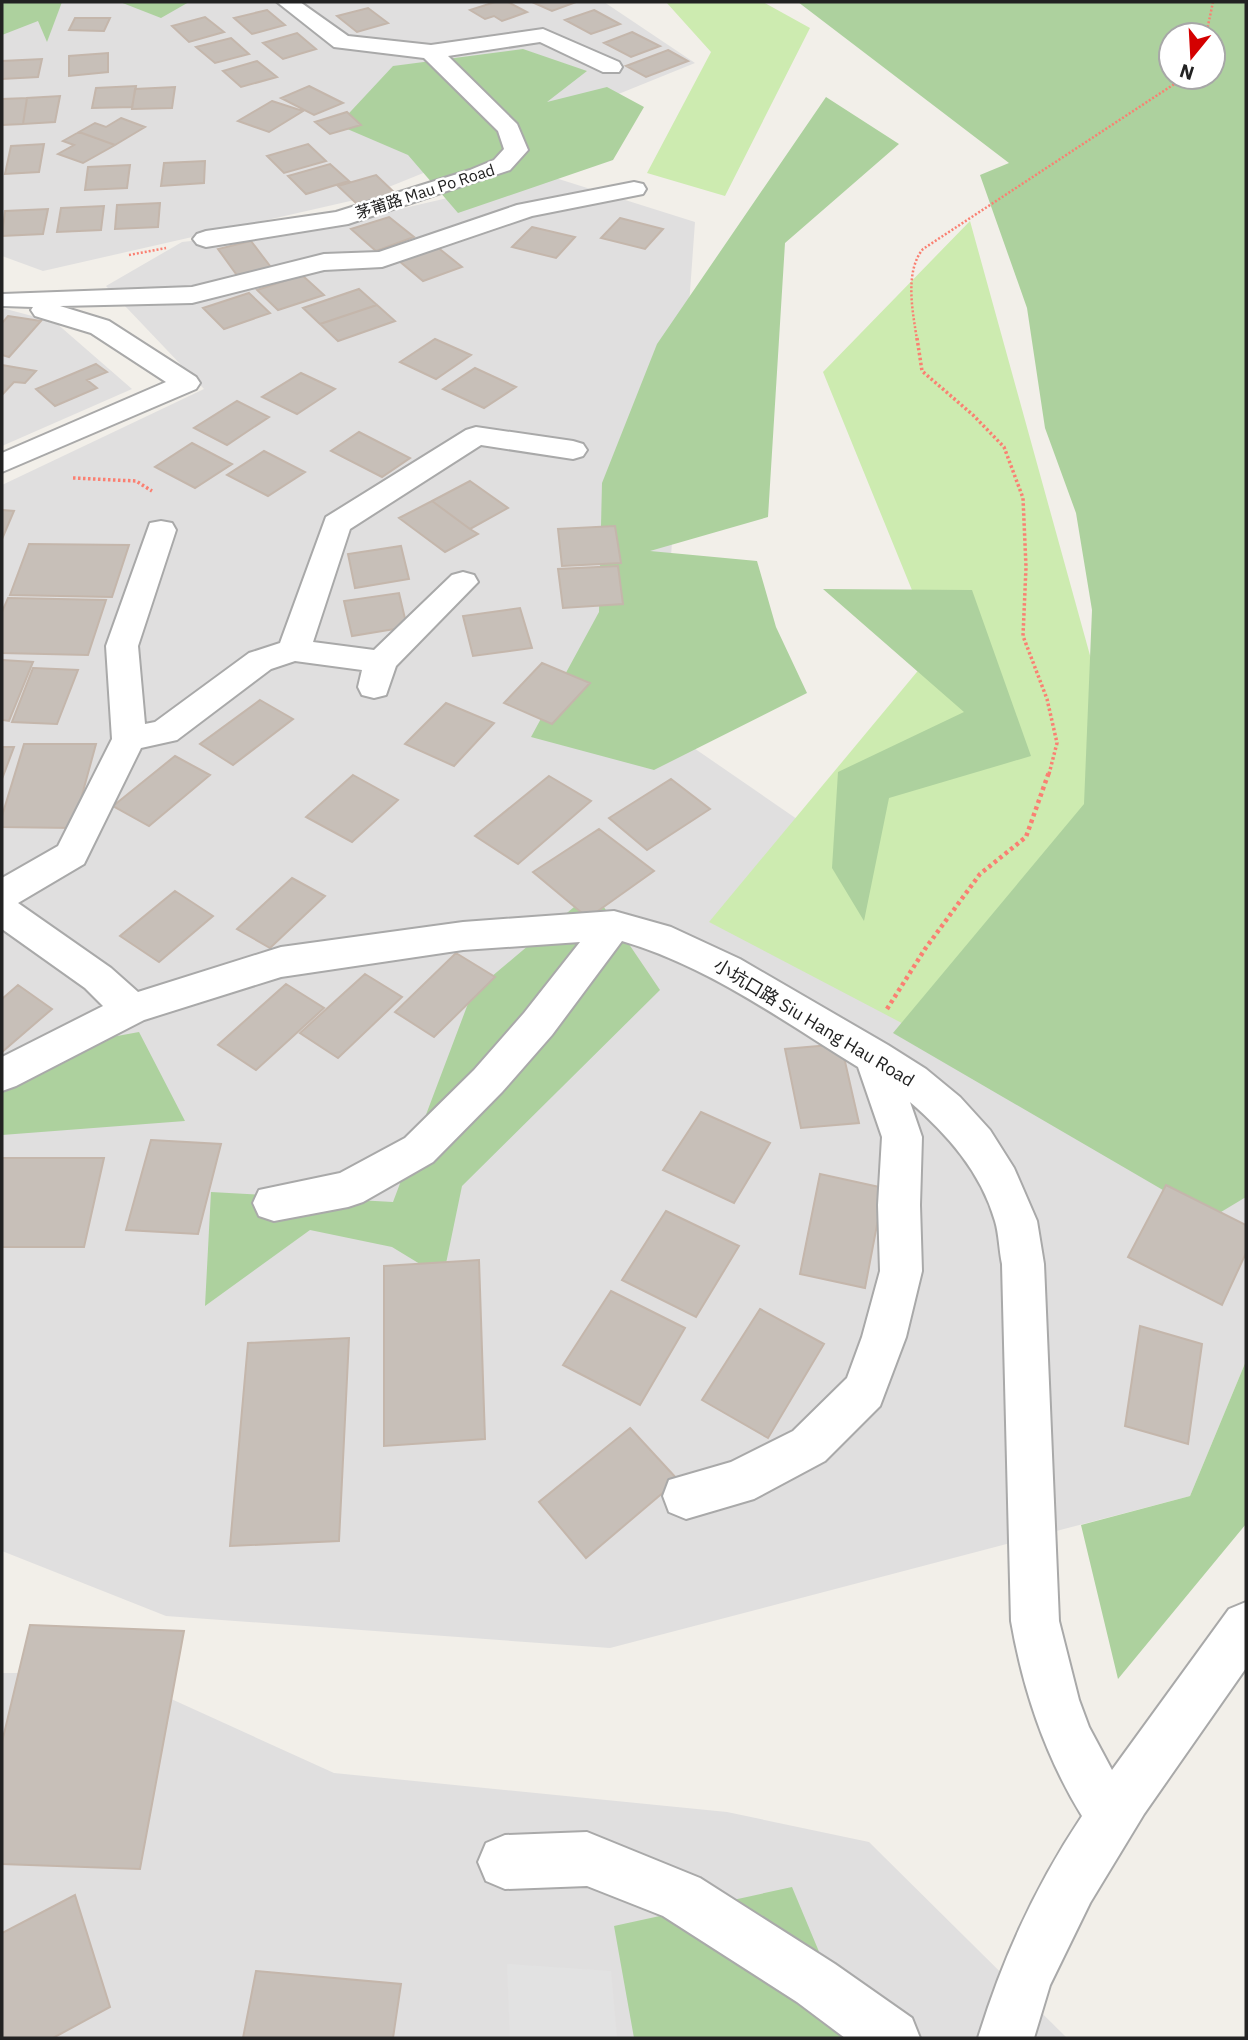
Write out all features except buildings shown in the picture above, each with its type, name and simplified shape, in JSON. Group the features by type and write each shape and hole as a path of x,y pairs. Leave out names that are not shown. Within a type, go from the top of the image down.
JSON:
{"street":[{"path":"287,2 342,42 431,51 543,34 611,67"},
{"name":"茅莆路 Mau Po Road","path":"206,239 339,219 502,165 516,150 509,130 431,51"},
{"path":"7,300 192,295 324,262 382,259 526,210 634,189"},
{"path":"2,463 186,383 100,327 7,300"},
{"path":"294,650 337,524 476,436 573,450"},
{"path":"2,895 71,855 129,739 122,646 161,530"},
{"path":"129,739 165,732 260,661 294,650 377,674 463,582"},
{"path":"2,910 98,978 131,1009"},
{"path":"274,1203 348,1189 419,1150 488,1082 530,1034 614,925"},
{"name":"小坑口路 Siu Hang Hau Road","path":"2,1075 131,1009 281,962 463,936 614,925 682,947 727,969 912,1080 946,1109 976,1142 999,1180 1016,1221 1023,1264 1035,1621 1044,1674 1062,1728 1083,1772 1111,1816"},
{"path":"686,1496 738,1483 809,1446 864,1391 884,1336 901,1272 899,1205 902,1137 868,1052"},
{"path":"1006,2038 1024,1979 1045,1934 1111,1816 1246,1626"},
{"path":"505,1862 587,1859 681,1897 816,1983 892,2038"}],"path":[{"path":"1209,21 1213,2"},
{"path":"868,1052 925,949 980,874 1026,837 1045,789 1057,743 1047,699 1023,636 1026,567 1023,498 1004,447 973,415 922,371 914,317 912,278 918,254 1164,91"}],"shaded area":[{"path":"2,2 604,2 695,63 359,199 43,271 2,256"},
{"path":"546,175 695,222 659,724 1246,1128 1246,1361 1190,1496 610,1648 166,1616 2,1551 2,485 204,389 106,286 182,242 327,226"},
{"path":"2,308 55,322 132,389 2,446"},
{"path":"2,1673 114,1673 334,1773 727,1812 869,1842 1067,2038 2,2038"},
{"path":"507,1964 611,1971 617,2038 510,2038"}],"green space":[{"path":"2,2 62,2 47,42 38,21 2,35"},
{"path":"120,2 189,2 161,18"},
{"path":"666,2 763,2 810,28 725,196 647,173 711,52"},
{"path":"798,2 1246,2 1246,1197 1211,1218 893,1033 1084,804 1092,610 1076,513 1045,428 1027,308 980,175 1009,163"},
{"path":"523,49 587,71 547,102 607,87 644,107 613,160 458,213 408,155 338,125 393,66"},
{"path":"826,97 899,144 785,243 768,517 650,551 757,561 776,627 807,693 654,770 531,737 599,612 602,483 657,344"},
{"path":"970,221 1133,811 917,1031 709,922 936,649 823,372"},
{"path":"823,589 972,590 1031,756 889,798 864,921 832,868 838,772 964,712"},
{"path":"593,891 660,990 462,1186 443,1278 392,1247 310,1230 205,1306 211,1192 393,1202 472,993"},
{"path":"139,1032 185,1121 2,1135 2,1057"},
{"path":"1246,1361 1246,1524 1118,1679 1081,1525 1190,1496"},
{"path":"792,1887 855,2038 634,2038 614,1926"}]}
